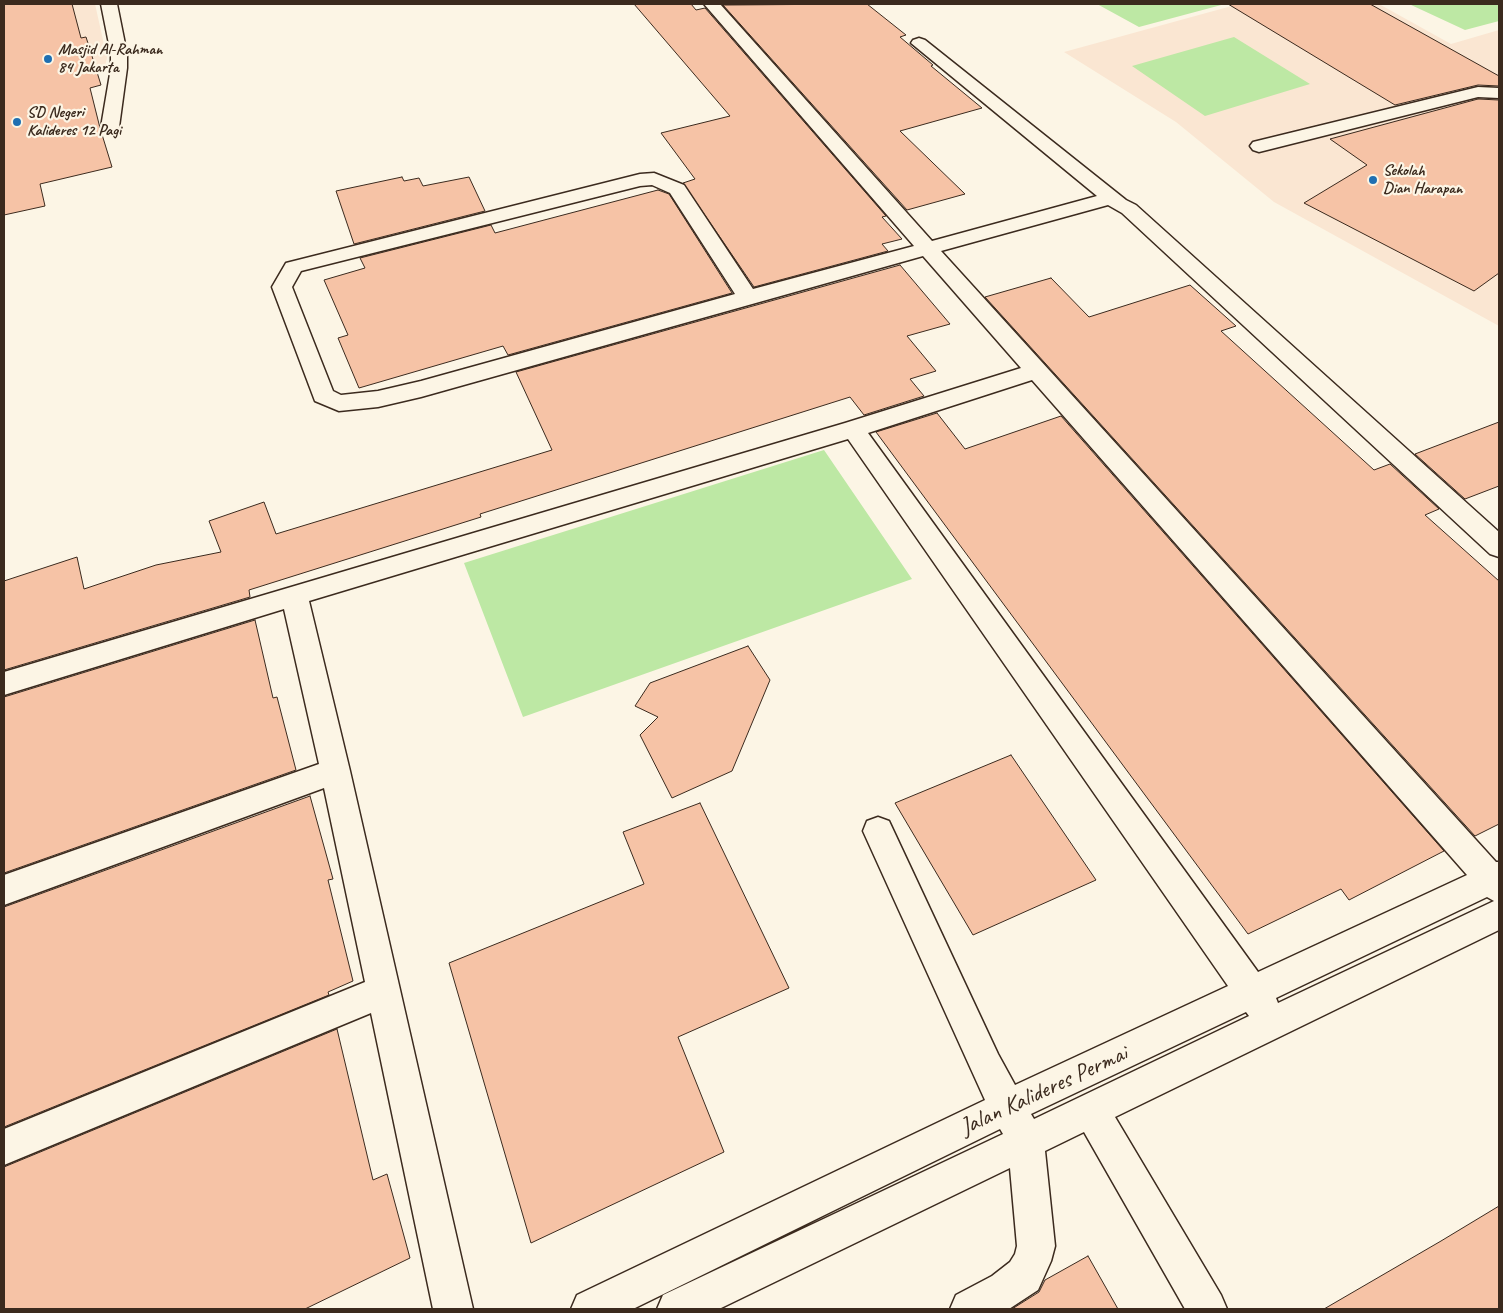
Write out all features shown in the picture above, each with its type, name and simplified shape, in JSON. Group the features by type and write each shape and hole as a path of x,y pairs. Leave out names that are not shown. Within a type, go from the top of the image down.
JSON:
{"street":[{"path":"109,4 119,54 119,68 110,128"},
{"path":"712,4 1449,833 1497,881"},
{"path":"920,43 1136,216 1499,547"},
{"path":"1259,146 1478,92 1499,92"},
{"path":"748,297 677,189 654,180 640,180 293,267 282,286 323,396 338,402 378,399 421,389 748,297 1112,198"},
{"path":"4,683 853,429 1036,370"},
{"path":"853,429 1252,993 1274,1021"},
{"path":"294,595 335,771 453,1309"},
{"path":"4,890 335,771"},
{"path":"878,831 986,1066 1026,1141 1036,1246 1032,1260 1024,1276 1006,1290 970,1309"},
{"name":"Jalan Kalideres Permai","path":"591,1309 1008,1107 1497,881"},
{"name":"Jalan Kalideres Permai","path":"677,1309 1499,914"},
{"path":"4,1147 383,991"},
{"path":"1091,1110 1207,1309"}],"shaded area":[{"path":"4,4 95,4 107,58 105,66 4,87"},
{"name":"Sekolah Dian Harapan","path":"1239,4 1379,4 1451,44 1499,30 1499,326 1274,202 1176,122 1064,52"}],"green space":[{"path":"1097,4 1225,4 1139,27"},
{"path":"1409,4 1499,4 1499,21 1465,30"},
{"path":"1234,37 1310,84 1205,116 1132,66"},
{"path":"824,450 912,579 523,717 464,563"}],"building":[{"path":"4,4 72,4 81,38 86,37 101,85 90,88 112,167 40,184 45,206 4,215"},
{"path":"634,4 691,4 696,10 705,8 886,216 882,217 902,239 882,244 888,251 754,287 683,183 695,179 661,133 730,116"},
{"path":"867,4 906,35 900,37 933,65 931,66 982,108 900,131 965,194 907,210 723,5"},
{"path":"1228,4 1370,4 1499,76 1499,86 1478,85 1395,105"},
{"path":"1478,99 1499,100 1499,273 1474,291 1304,203 1367,165 1330,139"},
{"path":"402,177 404,181 419,178 423,186 469,177 485,211 354,244 336,191"},
{"path":"658,190 669,194 732,293 508,355 503,346 359,388 338,338 348,335 324,280 365,268 360,258 491,225 495,233"},
{"path":"900,265 950,324 907,336 936,371 910,379 924,396 864,415 850,397 480,514 481,517 249,590 250,597 4,670 4,581 77,557 84,589 156,565 221,552 209,521 264,502 276,534 552,450 516,372"},
{"path":"1051,278 1089,317 1190,285 1236,326 1221,331 1374,470 1390,464 1439,509 1425,515 1499,581 1499,824 1475,836 985,297"},
{"path":"937,413 965,449 1061,416 1444,851 1349,900 1341,889 1248,934 876,432"},
{"path":"1499,422 1499,486 1465,499 1415,454"},
{"path":"255,620 273,698 277,697 296,770 4,873 4,697"},
{"path":"748,646 770,680 732,771 672,798 640,735 658,717 635,706 650,683"},
{"path":"1011,755 1096,880 973,935 895,803"},
{"path":"310,796 333,879 328,880 353,981 328,992 329,995 4,1127 4,907"},
{"path":"700,803 789,988 678,1037 724,1152 531,1243 449,963 644,884 623,832"},
{"path":"337,1029 373,1180 387,1174 410,1258 305,1309 4,1309 4,1167"},
{"path":"1499,1206 1499,1309 1324,1309 1441,1241"},
{"path":"1088,1256 1118,1309 1012,1309 1039,1292 1045,1280"}],"place":[{"name":"Masjid Al-Rahman 84 Jakarta","path":"48,59"},
{"name":"SD Negeri Kalideres 12 Pagi","path":"17,122"},
{"name":"Sekolah Dian Harapan","path":"1373,180"}]}
